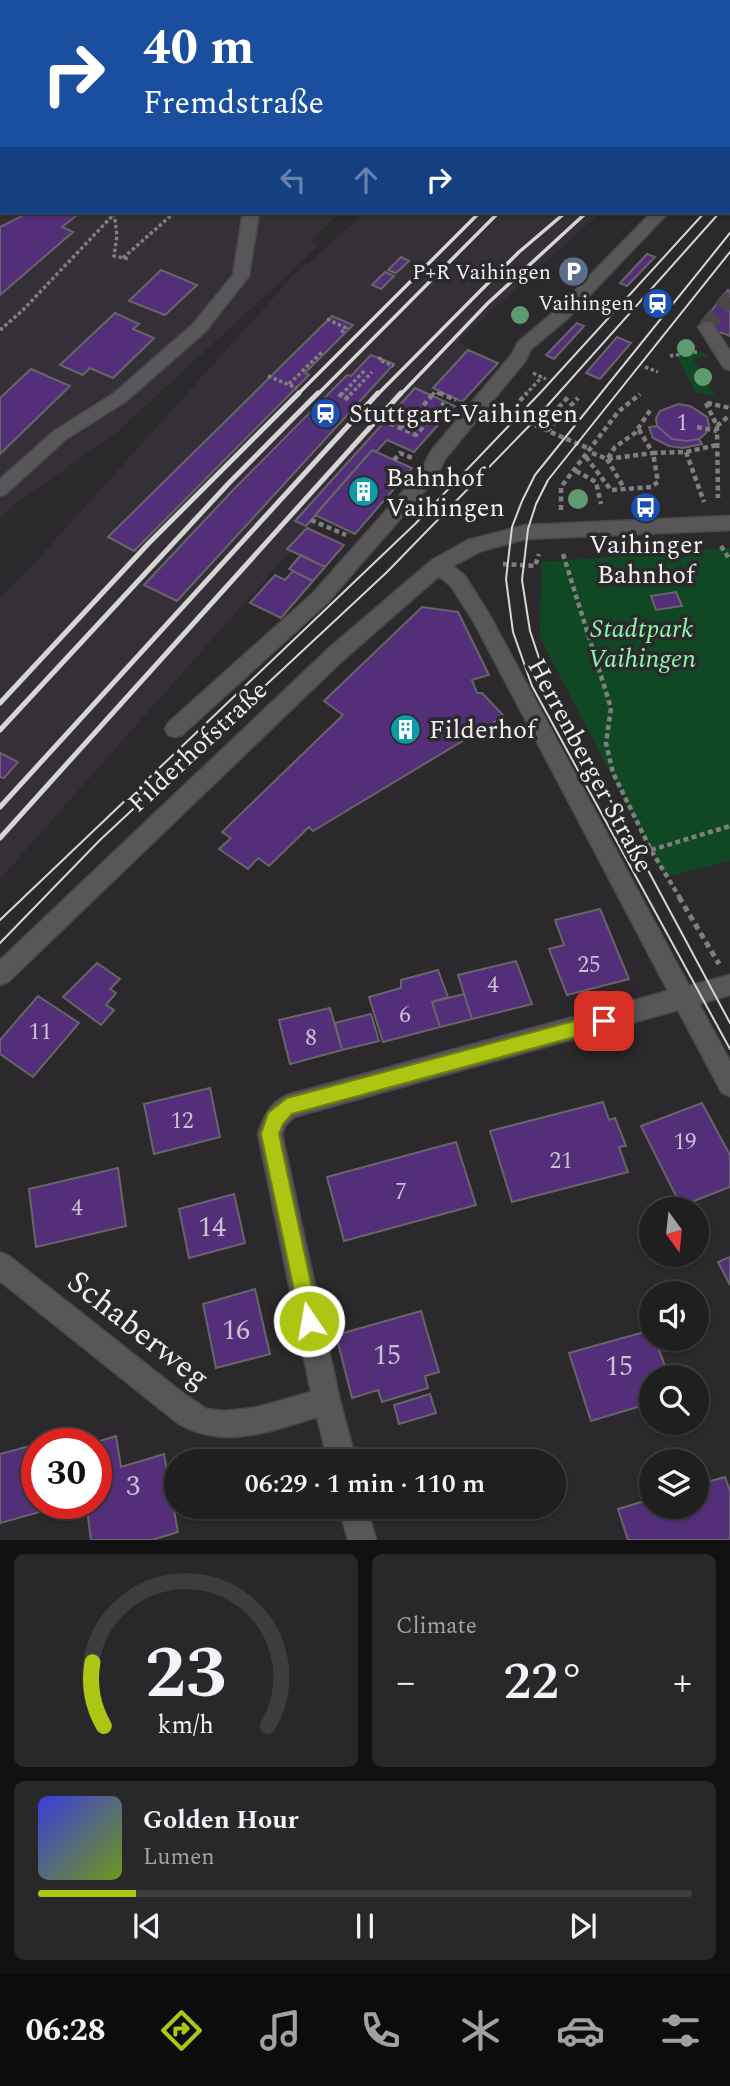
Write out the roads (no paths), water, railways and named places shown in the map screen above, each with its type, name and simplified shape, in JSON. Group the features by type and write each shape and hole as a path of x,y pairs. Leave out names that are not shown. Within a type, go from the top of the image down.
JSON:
{"street":[{"path":"0,489 60,435 118,398 199,328 241,276 251,214"},
{"path":"175,730 320,598 429,474 437,456 474,403 520,356 524,346 560,316 659,214"},
{"path":"706,327 730,364"},
{"name":"Filderhofstraße","path":"0,975 325,664 439,565 475,545 509,534 560,529 658,528 730,523"},
{"name":"Herrenberger Straße","path":"439,565 458,581 482,619 683,999 723,1058 730,1086"},
{"path":"338,1449 270,1134 275,1119 287,1107 683,999 727,979"},
{"name":"Schaberweg","path":"0,1265 169,1400 187,1413 211,1424 237,1424 326,1401"},
{"path":"356,1519 362,1540"}],"tunnel":[{"path":"706,327 730,297"}],"tram line":[{"path":"0,920 415,524 541,392 703,214"},
{"path":"0,943 100,840 387,572 531,424 718,214"},
{"path":"730,233 535,475 512,527 506,579 513,632 532,686 730,1049"},
{"path":"730,252 548,480 528,529 522,580 530,631 547,682 730,1023"}],"railway":[{"path":"0,703 148,544 478,214"},
{"path":"317,395 497,214"},
{"path":"377,395 519,252 564,214"},
{"path":"400,395 488,303 585,214"},
{"path":"0,730 229,483 318,393"},
{"path":"0,807 378,393"},
{"path":"0,838 401,393"}],"place":[{"name":"P+R Vaihingen","path":"574,272"},
{"name":"Vaihingen","path":"657,303"},
{"name":"Stuttgart-Vaihingen","path":"326,413"},
{"name":"Bahnhof Vaihingen","path":"363,492"},
{"name":"Vaihinger Bahnhof","path":"646,508"},
{"name":"Filderhof","path":"406,729"}],"park label":[{"name":"Stadtpark Vaihingen","path":"642,643"}]}
